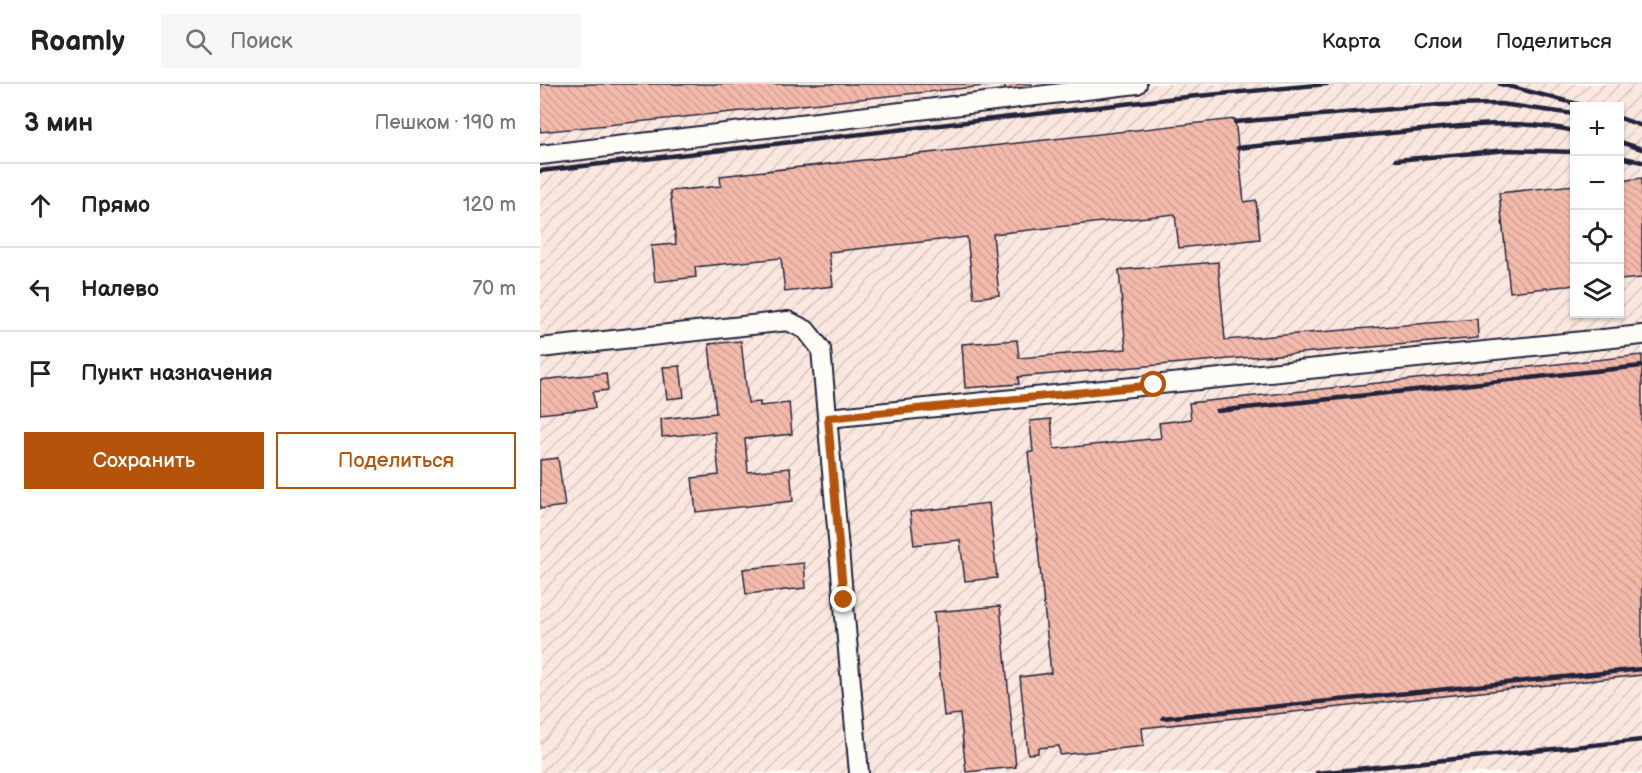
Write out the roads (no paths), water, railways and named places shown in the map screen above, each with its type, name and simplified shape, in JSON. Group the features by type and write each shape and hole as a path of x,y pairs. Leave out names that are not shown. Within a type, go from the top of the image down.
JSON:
{"lane":[{"path":"540,155 1137,84"},
{"path":"540,348 788,321 806,330 821,349 859,773"},
{"path":"828,418 1642,335"}],"railway":[{"path":"540,171 1176,98 1327,84"},
{"path":"1500,84 1570,102"},
{"path":"1235,122 1440,105 1501,104 1570,113"},
{"path":"1624,119 1642,126"},
{"path":"1238,148 1488,124 1532,125 1570,130"},
{"path":"1624,143 1642,149"},
{"path":"1396,160 1508,150 1570,152"},
{"path":"1624,158 1642,162"},
{"path":"1217,411 1642,366"},
{"path":"1163,718 1642,669"},
{"path":"1317,773 1642,740"}]}
